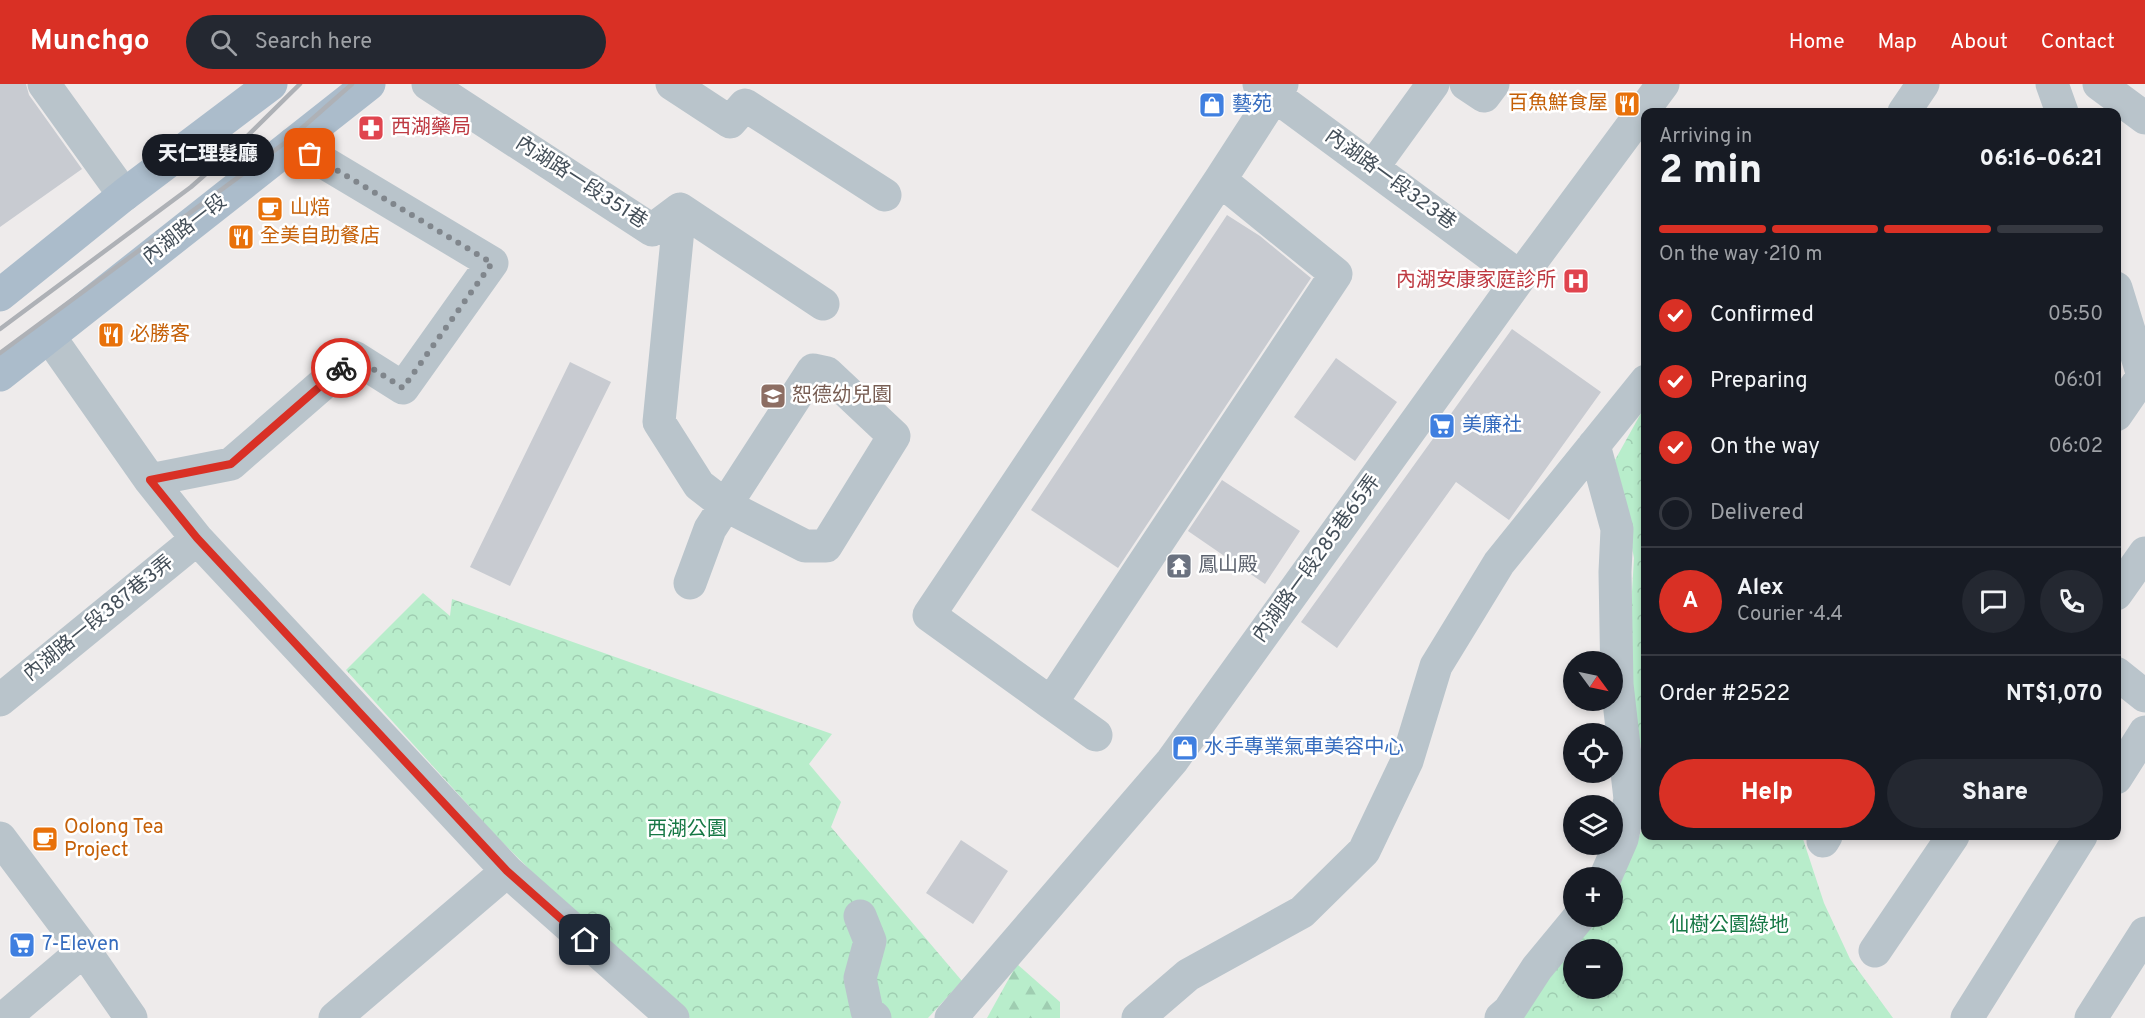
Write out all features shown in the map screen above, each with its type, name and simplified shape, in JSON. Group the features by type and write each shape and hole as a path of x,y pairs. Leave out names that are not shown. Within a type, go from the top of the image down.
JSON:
{"main road":[{"path":"0,295 124,195 272,84"},
{"name":"內湖路一段","path":"0,375 369,84"}],"street":[{"path":"44,84 124,195"},
{"name":"內湖路一段351巷","path":"428,84 652,230 680,209 823,304"},
{"path":"672,84 730,122 745,105 885,195"},
{"path":"1373,167 1433,84"},
{"path":"1466,84 1484,96 1493,84"},
{"name":"內湖路一段285巷65弄","path":"1645,108 1663,84"},
{"path":"1907,108 1923,84"},
{"path":"2098,84 2145,118"},
{"path":"1096,735 929,615 1220,180 1272,88"},
{"name":"內湖路一段323巷","path":"1272,88 1520,277"},
{"name":"內湖路一段285巷65弄","path":"951,1018 1172,761 1520,277 1641,114"},
{"path":"150,480 231,464 354,357 403,388 492,263 293,144"},
{"path":"1051,703 1336,274 1220,180"},
{"path":"680,209 660,422 699,485 725,505 805,546 826,546 894,436 827,373 813,370 725,505 710,529 690,583"},
{"path":"2121,304 2144,377 2121,408"},
{"path":"49,336 150,480 197,538 507,871 673,1018"},
{"path":"1138,1018 1188,975 1302,912 1364,851 1407,761 1436,666 1500,563 1641,387"},
{"path":"1594,445 1617,529 1615,572 1617,684 1630,799 1622,839 1610,867"},
{"name":"內湖路一段387巷3弄","path":"0,700 197,538"},
{"path":"2121,587 2145,553"},
{"path":"2121,677 2145,696"},
{"path":"2121,770 2145,732"},
{"path":"0,838 84,950 131,1018"},
{"path":"1875,951 1950,840"},
{"path":"1967,1018 2078,840"},
{"path":"335,1018 507,871"},
{"path":"860,916 870,941 860,978 867,1011 875,1018"},
{"path":"1501,1018 1509,1011 1537,968 1571,927"},
{"path":"2091,1018 2145,933"},
{"path":"4,1018 84,950"}],"green space":[{"path":"1641,413 1641,748 1633,691 1630,625 1634,558 1615,460"},
{"name":"西湖公園","path":"423,593 450,616 452,599 832,734 809,764 841,802 831,827 962,981 928,1018 690,1018 591,930 497,837 346,670"},
{"name":"仙樹公園綠地","path":"1641,832 1641,840 1803,840 1824,903 1850,959 1893,1018 1515,1018 1563,952 1563,999 1623,999 1623,939 1573,939 1582,927 1623,927 1622,867"},
{"path":"1017,964 1060,1002 1060,1018 987,1018"}],"building":[{"path":"0,84 26,84 29,95 82,169 0,227"},
{"path":"1227,215 1260,236 1311,278 1118,568 1031,510"},
{"path":"1512,329 1601,392 1509,520 1456,482 1337,648 1301,622"},
{"path":"1336,358 1397,402 1355,461 1294,417"},
{"path":"570,362 611,382 510,586 470,567"},
{"path":"1222,480 1300,531 1265,584 1188,531"},
{"path":"961,840 1008,871 973,924 926,893"}],"railway":[{"path":"0,329 191,187 232,151 300,84"},
{"path":"0,353 286,142 352,84"}],"way so far":[{"path":"310,154 492,263 403,388 354,357 341,368"}],"place":[{"name":"百魚鮮食屋","path":"1627,104"},
{"name":"藝苑","path":"1212,105"},
{"name":"西湖藥局","path":"371,128"},
{"name":"天仁理髮廳","path":"310,154"},
{"name":"山焙","path":"270,209"},
{"name":"全美自助餐店","path":"241,237"},
{"name":"內湖安康家庭診所","path":"1576,281"},
{"name":"必勝客","path":"111,335"},
{"name":"恕德幼兒園","path":"773,396"},
{"name":"美廉社","path":"1442,426"},
{"name":"鳳山殿","path":"1179,566"},
{"name":"水手專業氣車美容中心","path":"1185,748"},
{"name":"Oolong Tea Project","path":"45,839"},
{"name":"7-Eleven","path":"22,945"}],"route":[{"path":"341,368 231,464 150,480 197,538 507,871 585,940"}]}
